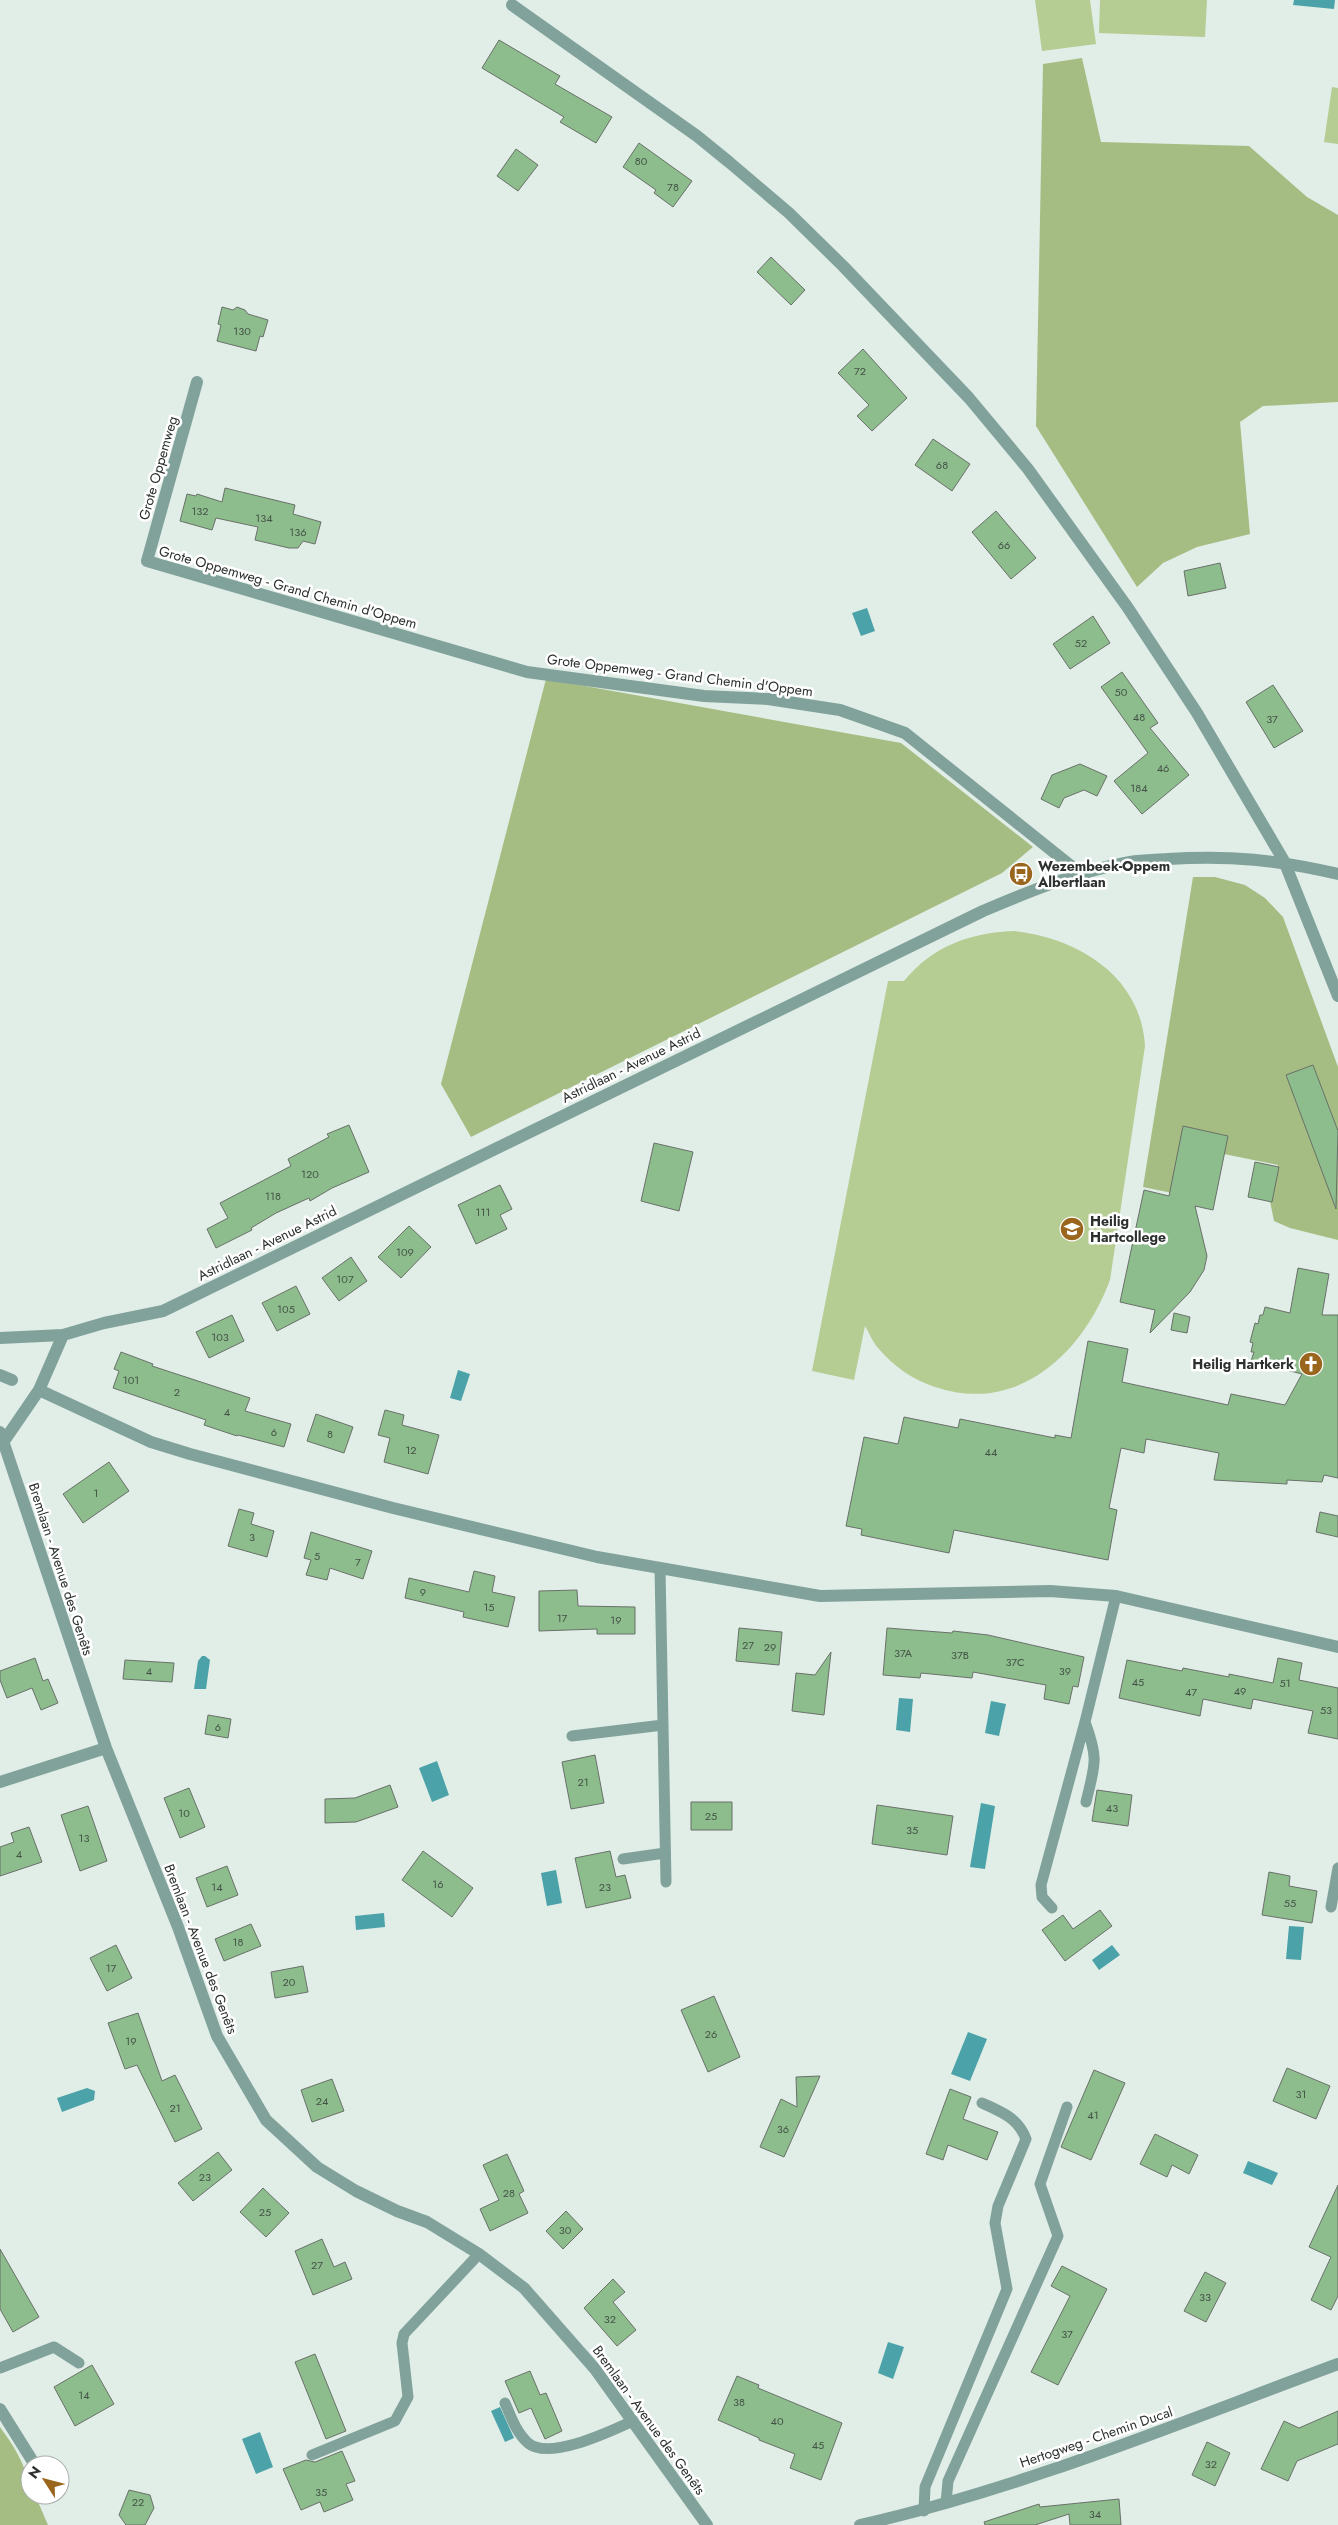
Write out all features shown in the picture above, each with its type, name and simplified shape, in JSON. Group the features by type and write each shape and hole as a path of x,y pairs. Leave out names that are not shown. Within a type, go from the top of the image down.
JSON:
{"street":[{"path":"512,5 696,136 789,213 843,266 969,398 1028,470 1133,616 1197,713 1284,861 1338,996"},
{"name":"Grote Oppemweg","path":"147,561 198,382"},
{"name":"Grote Oppemweg - Grand Chemin d'Oppem","path":"147,561 527,672 704,696 768,698 848,713 905,733 1081,874"},
{"name":"Astridlaan - Avenue Astrid","path":"0,1338 63,1335 104,1323 162,1310 982,911 1030,891 1081,874 1131,862 1210,856 1284,861 1338,874"},
{"path":"2,1436 39,1390 63,1335"},
{"path":"0,1375 12,1380"},
{"path":"39,1390 151,1442 190,1454 402,1510 597,1557 820,1596 1031,1591 1116,1596 1338,1647"},
{"name":"Bremlaan - Avenue des Genêts","path":"2,1436 30,1526 106,1748 178,1927 217,2036 266,2120 317,2167 356,2191 397,2211 426,2222 479,2254 524,2288 595,2369 707,2525"},
{"path":"0,1782 106,1748"},
{"name":"Hertogweg - Chemin Ducal","path":"860,2525 924,2511 1080,2460 1338,2364"},
{"path":"0,2409 29,2455"}],"lane":[{"path":"660,1568 666,1882"},
{"path":"1052,1908 1042,1897 1041,1885 1085,1722 1116,1596"},
{"path":"1085,1722 1094,1748 1096,1763 1086,1802"},
{"path":"572,1736 663,1725"},
{"path":"623,1859 665,1853"},
{"path":"1332,1907 1338,1868"},
{"path":"924,2511 925,2487 1008,2289 995,2223 998,2206 1026,2139 1022,2128 1011,2116 982,2102"},
{"path":"946,2503 948,2481 1058,2236 1040,2184 1066,2107"},
{"path":"312,2455 396,2421 408,2397 402,2343 404,2334 479,2254"},
{"path":"0,2368 54,2347 79,2363"},
{"path":"504,2403 516,2429 529,2444 543,2451 599,2437 633,2420"}],"green space":[{"path":"1035,0 1090,0 1096,44 1042,51"},
{"path":"1100,0 1207,0 1205,37 1099,33"},
{"path":"1082,58 1101,142 1249,146 1307,197 1338,215 1338,402 1263,406 1240,422 1250,534 1197,547 1163,563 1137,587 1036,426 1043,64"},
{"path":"1332,87 1338,88 1338,144 1324,142"},
{"path":"546,679 901,743 1033,847 1002,873 471,1137 441,1084"},
{"path":"1193,877 1215,877 1245,885 1265,898 1283,917 1338,1067 1338,1240 1290,1228 1274,1221 1270,1201 1278,1165 1224,1154 1172,1193 1143,1187"},
{"path":"1014,931 1038,935 1061,942 1083,952 1102,965 1119,981 1132,999 1141,1021 1145,1046 1110,1280 1098,1307 1083,1331 1065,1353 1044,1371 1020,1385 994,1392 965,1393 935,1387 920,1381 885,1356 875,1344 865,1326 854,1380 812,1371 888,981 904,981 915,969 940,950 967,938"},
{"path":"0,2427 20,2459 20,2505 39,2505 48,2525 0,2525"}],"water":[{"path":"1294,0 1335,0 1334,9 1293,5"},
{"path":"867,608 875,631 861,636 852,613"},
{"path":"458,1370 470,1374 461,1401 450,1398"},
{"path":"202,1656 210,1660 206,1689 194,1689 198,1661"},
{"path":"899,1698 913,1699 910,1732 896,1730"},
{"path":"991,1701 1006,1704 999,1736 985,1733"},
{"path":"437,1761 449,1795 432,1802 419,1768"},
{"path":"981,1803 995,1806 985,1869 970,1867"},
{"path":"556,1870 562,1903 547,1906 541,1873"},
{"path":"384,1913 385,1927 356,1930 355,1916"},
{"path":"1289,1926 1304,1927 1301,1960 1286,1959"},
{"path":"1112,1945 1120,1955 1099,1970 1092,1960"},
{"path":"968,2032 987,2039 970,2081 951,2074"},
{"path":"87,2088 95,2091 94,2100 62,2112 57,2098"},
{"path":"1248,2161 1278,2173 1272,2185 1243,2173"},
{"path":"888,2342 904,2347 893,2379 878,2373"},
{"path":"500,2407 514,2438 505,2442 491,2411"},
{"path":"260,2432 273,2467 256,2474 242,2439"}],"building":[{"path":"499,40 560,76 555,84 612,117 596,143 560,122 564,117 482,68"},
{"path":"639,143 692,181 673,207 654,193 656,190 623,167"},
{"path":"516,149 538,165 518,191 497,176"},
{"path":"771,257 805,290 791,305 757,272"},
{"path":"222,307 233,310 237,307 245,310 248,314 268,320 263,337 260,336 256,351 217,341 221,325 218,324"},
{"path":"863,349 907,398 872,431 857,416 869,405 838,373"},
{"path":"933,439 970,464 952,491 915,465"},
{"path":"225,488 295,505 293,514 321,522 315,544 303,541 298,548 289,548 255,540 258,527 216,518 212,530 180,521 187,494 196,496 197,494 222,502"},
{"path":"996,511 1036,558 1011,579 972,532"},
{"path":"1220,563 1226,588 1188,596 1184,571"},
{"path":"1093,616 1110,643 1070,669 1053,644"},
{"path":"1122,672 1158,723 1150,728 1189,775 1142,814 1114,781 1148,753 1101,687"},
{"path":"1273,685 1303,731 1274,748 1246,702"},
{"path":"1080,764 1107,776 1097,796 1084,790 1064,798 1059,808 1041,799 1052,775"},
{"path":"1313,1065 1338,1131 1336,1209 1286,1075"},
{"path":"349,1125 369,1172 332,1188 310,1201 309,1198 276,1213 251,1228 252,1230 216,1248 207,1229 228,1218 220,1203 291,1166 288,1159 329,1137 327,1134"},
{"path":"1183,1126 1228,1136 1213,1210 1195,1206 1207,1256 1204,1270 1190,1292 1150,1333 1155,1310 1120,1302 1144,1190 1169,1196"},
{"path":"654,1143 693,1152 679,1211 641,1201"},
{"path":"1255,1162 1279,1167 1272,1202 1248,1197"},
{"path":"500,1185 512,1209 500,1215 507,1229 476,1244 458,1205"},
{"path":"409,1226 431,1247 401,1278 378,1257"},
{"path":"351,1257 367,1281 339,1301 322,1278"},
{"path":"1298,1268 1329,1274 1322,1315 1338,1315 1338,1478 1324,1475 1322,1482 1287,1480 1287,1484 1214,1480 1219,1453 1146,1439 1144,1453 1121,1448 1109,1508 1117,1510 1108,1560 954,1530 949,1553 861,1535 862,1529 846,1526 864,1437 898,1444 904,1417 958,1428 960,1419 1055,1438 1055,1435 1071,1438 1088,1341 1128,1349 1122,1382 1228,1405 1231,1394 1285,1405 1302,1374 1251,1361 1254,1352 1251,1352 1253,1343 1250,1342 1255,1323 1258,1324 1260,1315 1263,1315 1265,1307 1290,1313"},
{"path":"296,1286 310,1314 277,1331 262,1303"},
{"path":"1174,1313 1190,1317 1187,1333 1171,1330"},
{"path":"232,1315 244,1341 209,1358 196,1332"},
{"path":"121,1352 153,1364 152,1366 250,1398 245,1411 291,1424 284,1447 237,1436 204,1425 206,1420 113,1388 119,1371 114,1369"},
{"path":"385,1410 404,1415 402,1425 439,1435 428,1474 384,1462 390,1438 378,1435"},
{"path":"316,1414 353,1427 344,1453 307,1441"},
{"path":"109,1462 129,1491 83,1523 63,1494"},
{"path":"239,1509 254,1513 251,1524 274,1531 267,1557 228,1546"},
{"path":"1320,1512 1338,1516 1338,1537 1316,1532"},
{"path":"311,1532 372,1551 363,1579 330,1568 327,1580 306,1575 311,1560 304,1558"},
{"path":"474,1571 495,1576 492,1592 515,1597 508,1627 463,1617 464,1612 405,1598 409,1578 469,1592"},
{"path":"577,1590 578,1606 635,1607 635,1634 597,1634 597,1629 539,1631 539,1591"},
{"path":"739,1628 782,1632 779,1665 736,1661"},
{"path":"887,1628 952,1633 953,1631 988,1635 1084,1657 1078,1687 1073,1686 1069,1704 1044,1699 1046,1685 973,1672 972,1678 921,1673 920,1678 883,1675"},
{"path":"831,1652 824,1715 792,1711 796,1673 815,1675"},
{"path":"35,1658 43,1681 48,1679 58,1703 41,1710 32,1688 7,1698 0,1680 0,1671"},
{"path":"1278,1658 1302,1663 1299,1680 1338,1688 1338,1739 1308,1733 1313,1711 1253,1699 1251,1709 1203,1699 1200,1716 1119,1698 1127,1660 1182,1671 1183,1668 1229,1677 1229,1674 1273,1683"},
{"path":"125,1660 174,1663 172,1682 123,1679"},
{"path":"208,1715 231,1719 228,1738 205,1734"},
{"path":"595,1755 604,1803 571,1809 562,1762"},
{"path":"390,1785 398,1807 356,1822 325,1823 325,1799 355,1798"},
{"path":"189,1788 205,1827 180,1838 164,1798"},
{"path":"1097,1790 1132,1795 1128,1826 1092,1821"},
{"path":"691,1802 732,1802 732,1830 691,1830"},
{"path":"877,1805 953,1816 947,1855 872,1844"},
{"path":"88,1806 107,1861 80,1871 61,1815"},
{"path":"29,1827 42,1862 0,1876 0,1847 14,1842 11,1833"},
{"path":"423,1851 473,1888 452,1917 402,1880"},
{"path":"610,1851 616,1877 625,1875 631,1898 586,1908 575,1858"},
{"path":"227,1866 238,1895 207,1907 196,1878"},
{"path":"1269,1872 1290,1876 1289,1886 1317,1891 1312,1923 1262,1915"},
{"path":"1100,1910 1112,1926 1065,1961 1042,1930 1063,1915 1073,1929"},
{"path":"251,1924 261,1946 224,1961 215,1939"},
{"path":"116,1945 132,1978 107,1991 90,1958"},
{"path":"303,1966 308,1992 275,1998 271,1972"},
{"path":"714,1996 740,2057 708,2072 681,2010"},
{"path":"138,2013 162,2081 175,2075 202,2129 175,2142 137,2065 125,2069 108,2023"},
{"path":"1287,2068 1330,2086 1316,2119 1273,2101"},
{"path":"1094,2070 1125,2083 1091,2160 1061,2147"},
{"path":"820,2076 784,2157 760,2147 781,2099 797,2107 796,2077"},
{"path":"332,2079 344,2111 312,2122 301,2090"},
{"path":"950,2089 971,2097 963,2119 998,2132 987,2160 948,2145 943,2160 926,2154"},
{"path":"1155,2134 1198,2155 1189,2174 1172,2165 1167,2177 1140,2164"},
{"path":"218,2152 232,2170 193,2201 178,2183"},
{"path":"507,2154 524,2191 519,2194 528,2213 490,2231 480,2209 499,2200 483,2165"},
{"path":"1338,2185 1338,2296 1331,2310 1311,2300 1331,2257 1309,2247"},
{"path":"263,2188 289,2213 266,2237 240,2212"},
{"path":"566,2211 583,2229 563,2249 546,2231"},
{"path":"322,2239 334,2267 345,2262 352,2279 313,2295 295,2251"},
{"path":"0,2249 39,2317 13,2332 0,2309"},
{"path":"1062,2266 1107,2289 1058,2385 1031,2372 1070,2296 1051,2286"},
{"path":"1205,2272 1226,2283 1206,2322 1184,2311"},
{"path":"613,2279 625,2292 613,2302 636,2330 617,2346 584,2308"},
{"path":"315,2354 346,2431 326,2439 295,2362"},
{"path":"92,2365 114,2404 75,2426 54,2387"},
{"path":"530,2371 540,2395 546,2393 562,2431 545,2439 531,2408 519,2413 505,2381"},
{"path":"737,2376 759,2385 758,2388 842,2423 821,2480 790,2468 795,2454 759,2440 759,2438 718,2420"},
{"path":"1338,2411 1338,2444 1297,2461 1288,2481 1261,2469 1284,2421 1299,2428"},
{"path":"1207,2442 1230,2453 1215,2486 1192,2475"},
{"path":"342,2451 355,2481 346,2484 353,2500 324,2512 320,2502 301,2510 283,2469 306,2460 315,2462"},
{"path":"129,2490 150,2495 154,2508 145,2525 126,2525 119,2515"},
{"path":"1119,2499 1121,2525 1070,2525 1069,2514 1035,2525 985,2525 984,2522 1039,2504 1040,2507"}],"place":[{"name":"Wezembeek-Oppem Albertlaan","path":"1021,874"},
{"name":"Heilig Hartcollege","path":"1072,1229"},
{"name":"Heilig Hartkerk","path":"1311,1364"}]}
